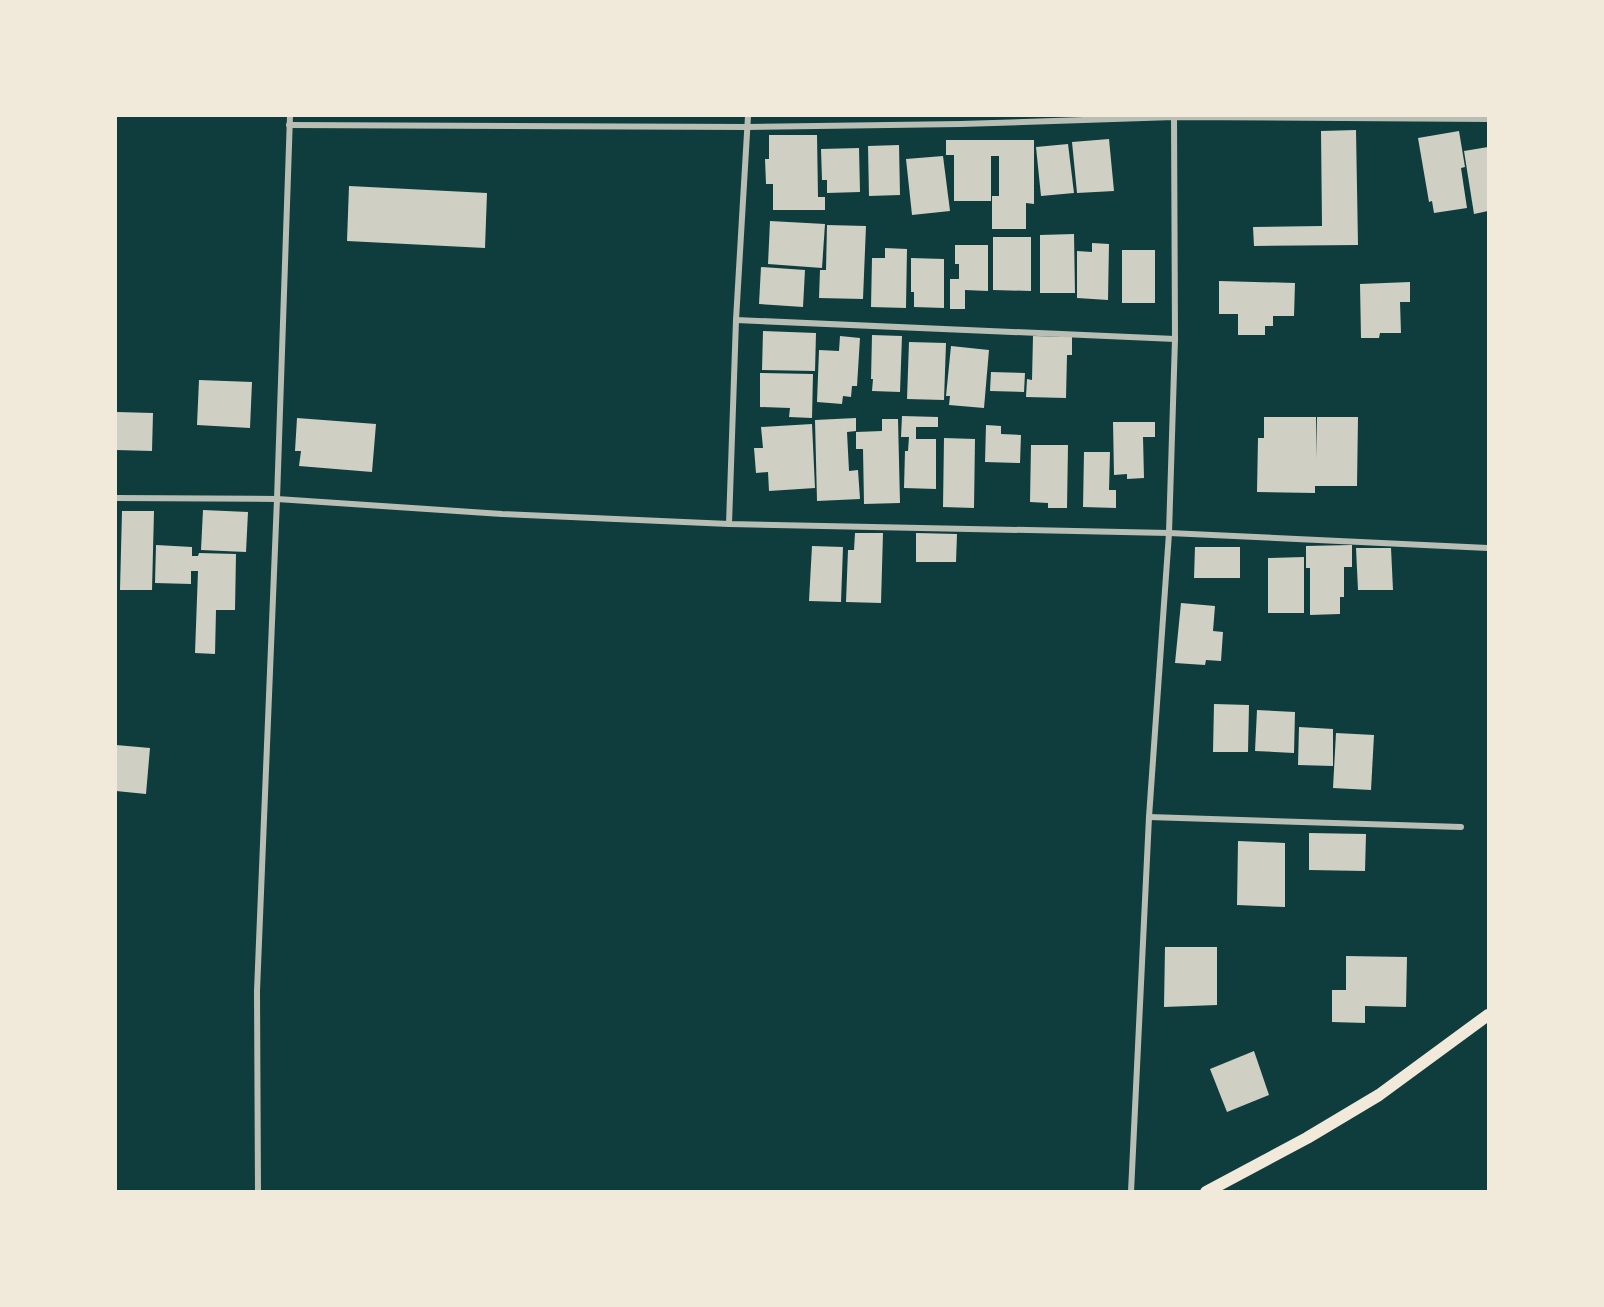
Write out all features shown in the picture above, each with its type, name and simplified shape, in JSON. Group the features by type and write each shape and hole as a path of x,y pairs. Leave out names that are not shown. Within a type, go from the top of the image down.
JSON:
{"main road":[{"path":"1206,1191 1307,1138 1379,1095 1488,1015"}],"street":[{"path":"258,1191 257,980 290,116"},
{"path":"729,524 736,320 748,116"},
{"path":"289,125 747,127 950,124 1174,116 1488,119"},
{"path":"1131,1191 1149,817 1169,532 1175,339 1174,116"},
{"path":"736,320 1175,339"},
{"path":"116,498 277,499 501,514 729,524 1169,532 1488,548"},
{"path":"1149,817 1461,827"}],"building":[{"path":"1356,130 1358,245 1254,246 1253,227 1322,226 1321,131"},
{"path":"1459,131 1465,167 1461,168 1467,208 1434,213 1432,201 1429,202 1418,138"},
{"path":"769,135 817,135 818,197 825,197 825,210 773,210 773,184 766,184 765,159 769,159"},
{"path":"1109,139 1114,191 1077,193 1072,142"},
{"path":"946,140 1034,140 1034,204 1026,203 1026,229 992,229 992,196 999,196 999,156 991,156 991,201 954,201 954,155 946,155"},
{"path":"1068,144 1074,193 1041,196 1036,147"},
{"path":"899,145 900,195 869,196 868,146"},
{"path":"1488,147 1488,211 1474,214 1464,151"},
{"path":"859,148 860,192 827,193 827,180 822,180 821,149"},
{"path":"943,156 950,211 912,215 906,159"},
{"path":"349,186 487,193 485,248 347,241"},
{"path":"770,221 825,224 822,268 768,264"},
{"path":"827,225 866,226 863,299 819,298 820,270 826,270"},
{"path":"1074,234 1075,293 1040,293 1040,235"},
{"path":"993,237 1031,237 1031,291 993,290"},
{"path":"1092,243 1109,244 1108,300 1077,298 1077,251 1092,252"},
{"path":"955,245 988,245 988,291 965,290 965,309 950,309 950,279 959,279 959,264 955,264"},
{"path":"885,248 907,249 906,308 871,307 872,258 885,258"},
{"path":"1122,250 1155,250 1155,303 1122,303"},
{"path":"911,258 944,259 944,308 914,307 914,292 911,292"},
{"path":"761,267 805,270 803,307 759,304"},
{"path":"1219,281 1295,283 1294,316 1273,316 1273,326 1265,326 1265,335 1238,335 1238,314 1219,314"},
{"path":"1410,282 1410,302 1400,302 1401,333 1380,333 1379,338 1361,338 1360,284"},
{"path":"763,331 816,333 815,371 762,370"},
{"path":"872,335 902,336 900,392 872,391"},
{"path":"840,336 860,338 857,386 852,386 851,397 843,396 842,404 817,402 819,350 839,351"},
{"path":"1033,336 1072,337 1072,355 1067,355 1066,398 1026,397 1027,379 1032,380"},
{"path":"909,342 946,343 944,400 907,399"},
{"path":"951,346 989,350 984,408 949,405 950,396 946,396"},
{"path":"991,372 1025,373 1024,392 990,391"},
{"path":"760,373 813,374 812,418 789,417 790,408 760,407"},
{"path":"199,380 252,382 250,428 197,425"},
{"path":"117,412 153,413 152,451 116,450"},
{"path":"902,416 938,417 938,427 916,427 916,439 936,439 936,489 904,488 905,451 908,451 909,437 901,437"},
{"path":"1264,417 1316,417 1316,458 1317,417 1358,417 1357,486 1315,486 1315,493 1257,492 1258,438 1264,438"},
{"path":"297,418 376,424 372,472 299,466 301,451 295,451"},
{"path":"856,418 856,431 847,432 849,471 858,470 860,499 817,501 815,420"},
{"path":"882,419 898,419 900,503 864,504 863,449 856,449 856,432 882,431"},
{"path":"1113,422 1155,422 1155,437 1143,437 1144,478 1127,479 1127,474 1114,475"},
{"path":"812,424 815,488 769,491 768,472 756,473 754,448 763,448 761,427"},
{"path":"986,425 1001,426 1001,434 1021,435 1020,463 985,462"},
{"path":"944,438 975,439 974,508 943,507"},
{"path":"1031,445 1068,445 1067,508 1048,508 1048,503 1030,502"},
{"path":"1084,452 1110,452 1109,490 1116,490 1116,508 1083,507"},
{"path":"203,510 248,512 246,552 201,550"},
{"path":"122,511 154,511 152,590 120,590"},
{"path":"855,533 883,533 881,603 846,602 848,550 854,550"},
{"path":"916,533 957,534 956,562 916,562"},
{"path":"156,545 192,547 192,556 198,556 199,553 236,554 235,610 216,610 215,654 195,653 198,571 191,571 191,584 155,583"},
{"path":"1352,545 1352,567 1344,567 1344,597 1340,597 1340,614 1310,615 1310,568 1306,568 1306,546"},
{"path":"812,546 843,547 841,602 809,601"},
{"path":"1195,547 1240,547 1240,578 1194,578"},
{"path":"1356,548 1391,548 1393,590 1358,590"},
{"path":"1304,557 1304,613 1268,613 1268,558"},
{"path":"1181,603 1215,606 1213,631 1223,632 1221,661 1206,660 1205,665 1175,663"},
{"path":"1214,704 1249,705 1248,752 1213,752"},
{"path":"1257,710 1295,712 1294,753 1255,751"},
{"path":"1299,727 1333,729 1333,766 1298,765"},
{"path":"1336,733 1374,735 1371,790 1333,788"},
{"path":"116,745 150,748 146,794 116,791"},
{"path":"1309,833 1366,834 1365,871 1309,870"},
{"path":"1238,841 1285,843 1285,907 1237,905"},
{"path":"1165,947 1217,947 1217,1005 1164,1007"},
{"path":"1346,956 1407,957 1406,1007 1365,1006 1365,1023 1332,1022 1332,990 1346,990"},
{"path":"1254,1051 1269,1095 1227,1112 1210,1069"}]}
